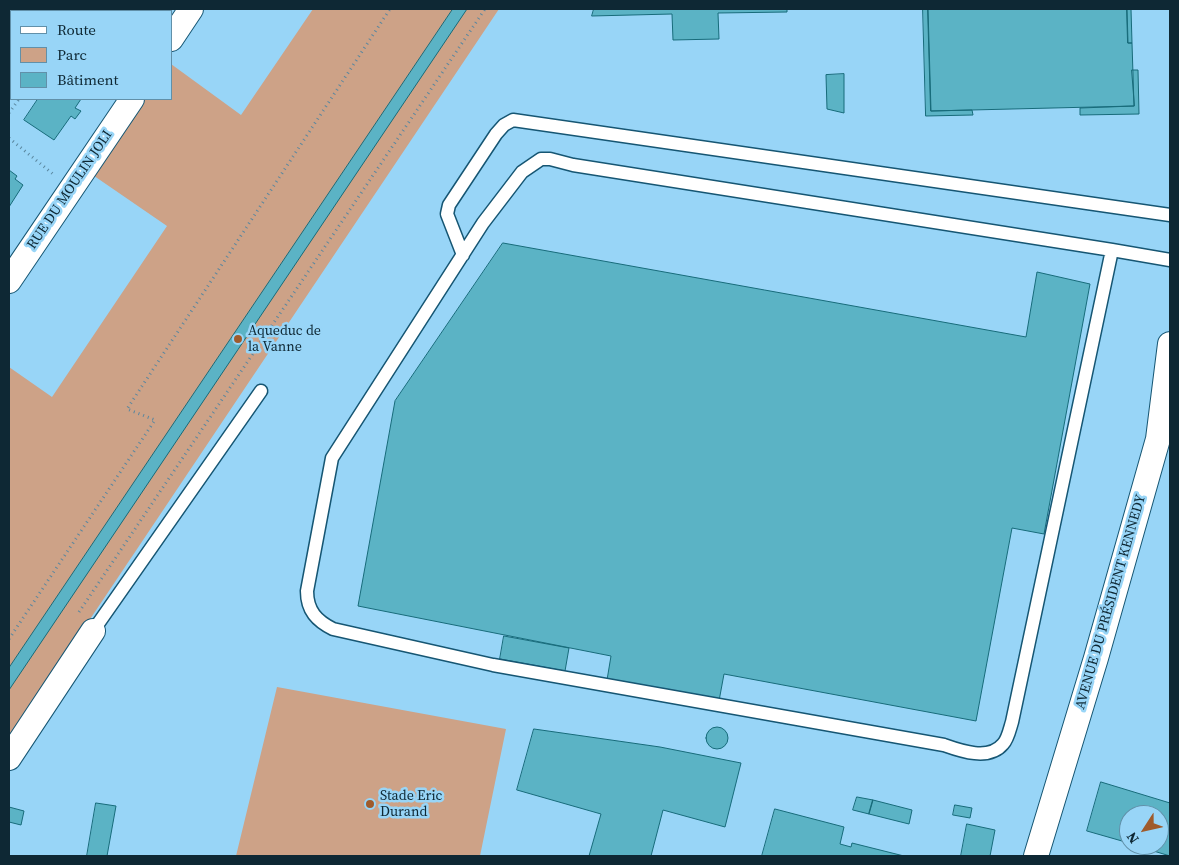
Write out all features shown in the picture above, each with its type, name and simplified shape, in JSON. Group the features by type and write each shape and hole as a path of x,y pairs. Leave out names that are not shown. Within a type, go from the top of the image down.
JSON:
{"street":[{"path":"172,38 191,9"},
{"name":"RUE DU MOULIN JOLI","path":"9,281 131,100"},
{"name":"AVENUE DU PRÉSIDENT KENNEDY","path":"1036,856 1096,658 1158,439 1170,344"},
{"path":"9,758 84,624"}],"lane":[{"path":"463,255 447,214 449,205 496,134 504,125 513,120 1170,215"},
{"path":"1112,250 1012,722 1004,744 989,752 968,754 944,746 493,665 333,629 320,622 308,606 306,591 332,458 463,255 522,172 532,163 550,159 574,165 1112,250 1170,260"},
{"path":"84,624 261,391"}],"path":[{"path":"9,639 155,420 127,409 390,9"},
{"path":"84,624 485,9"},
{"path":"9,113 18,100"},
{"path":"9,138 71,189"}],"green space":[{"path":"313,9 499,9 9,740 9,367 52,397 167,226 84,169 131,100 172,100 172,65 241,115"},
{"name":"Stade Eric Durand","path":"277,687 506,729 480,856 236,856"}],"building":[{"path":"119,9 158,9 158,10"},
{"name":"Aqueduc de la Vanne","path":"453,9 467,9 9,690 9,668"},
{"path":"594,9 787,9 787,12 718,13 719,39 673,40 672,14 592,16"},
{"path":"923,9 928,9 931,111 972,110 973,115 926,116"},
{"path":"928,9 1127,9 1128,43 1132,43 1134,106 931,111"},
{"path":"1127,9 1131,9 1132,43 1128,43"},
{"path":"1132,70 1138,70 1139,114 1080,115 1080,108 1134,106"},
{"path":"844,74 844,113 827,109 826,75"},
{"path":"37,100 80,100 75,108 81,111 75,119 71,116 54,140 24,120"},
{"path":"9,170 17,176 15,179 23,185 9,207"},
{"path":"503,243 1026,337 1037,272 1090,284 1044,534 1012,528 976,721 724,674 719,701 607,680 611,656 358,606 395,401"},
{"path":"504,636 569,648 565,671 500,659"},
{"path":"713,727 721,727 728,734 728,742 721,749 713,749 706,742 706,734"},
{"path":"534,729 660,747 741,763 725,827 663,810 651,856 589,856 601,814 517,790"},
{"path":"1101,782 1170,803 1170,856 1167,855 1169,855 1169,805 1119,805 1119,840 1087,831"},
{"path":"857,797 873,800 869,814 853,810"},
{"path":"873,800 912,810 909,824 869,814"},
{"path":"96,803 116,806 107,856 87,856"},
{"path":"955,805 972,808 970,818 953,815"},
{"path":"9,807 24,811 21,825 9,822"},
{"path":"775,809 844,827 840,844 851,847 852,843 904,856 762,856"},
{"path":"967,824 995,830 990,856 961,856"}],"place":[{"name":"Aqueduc de la Vanne","path":"238,339"},
{"name":"Stade Eric Durand","path":"370,804"}]}
